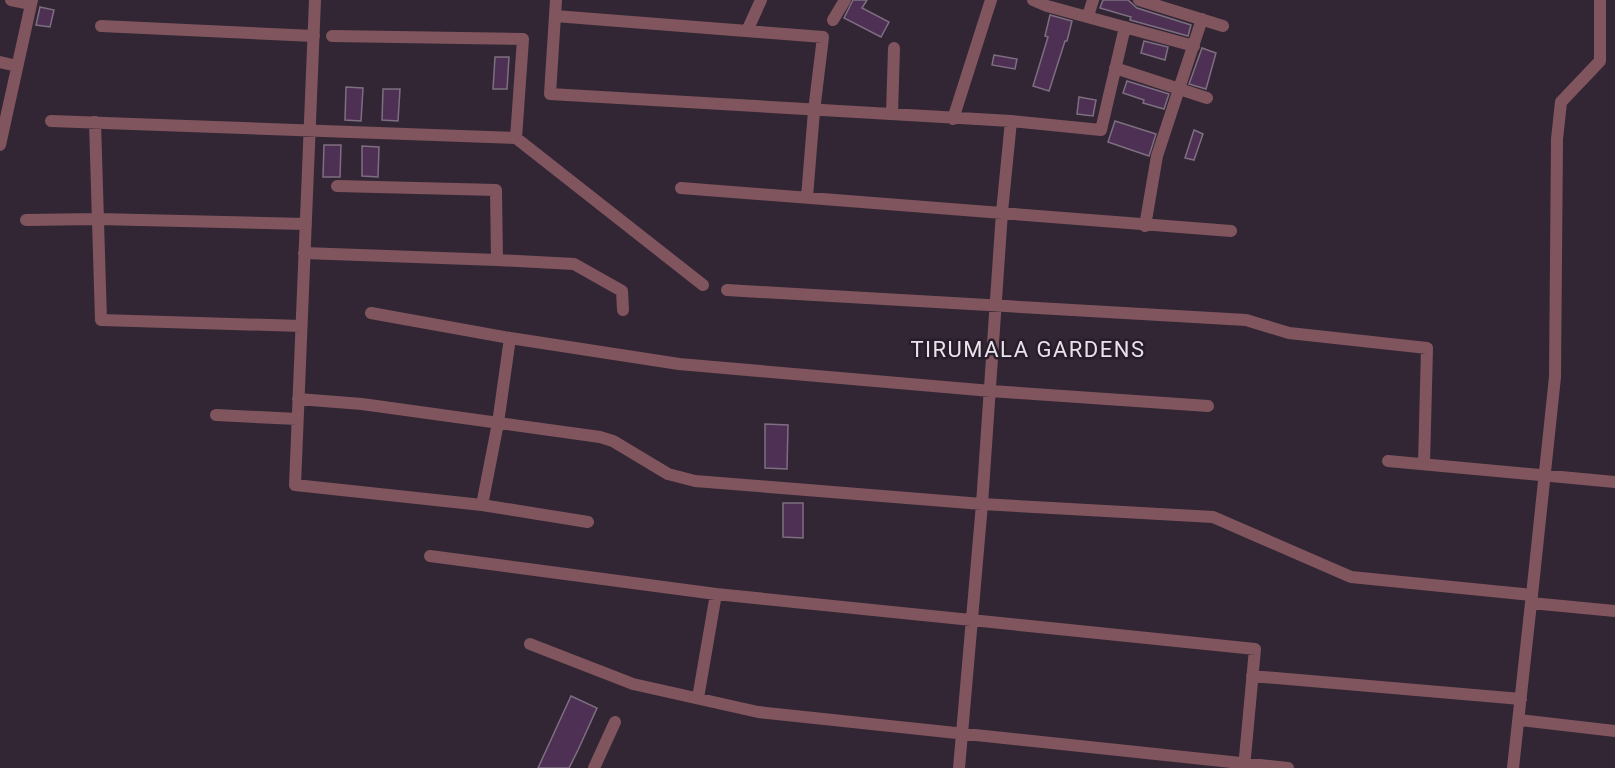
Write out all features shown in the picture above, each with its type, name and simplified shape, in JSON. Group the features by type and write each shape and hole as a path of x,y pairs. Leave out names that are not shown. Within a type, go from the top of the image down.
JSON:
{"street":[{"path":"0,145 3,122 31,2 11,0"},
{"path":"315,0 295,485 482,505 588,522"},
{"path":"556,0 550,94 1011,121 1101,130 1125,27"},
{"path":"747,31 761,0"},
{"path":"833,20 845,0"},
{"path":"953,119 991,0"},
{"path":"1033,0 1194,46"},
{"path":"1088,16 1093,0"},
{"path":"1139,0 1223,26"},
{"path":"1513,768 1555,377 1557,140 1561,102 1600,61 1600,0"},
{"path":"555,16 823,37 807,197"},
{"path":"1145,226 1157,156 1202,19"},
{"path":"101,26 314,36"},
{"path":"332,36 523,39 516,138"},
{"path":"892,114 894,48"},
{"path":"0,62 17,66"},
{"path":"1115,68 1208,98"},
{"path":"51,121 516,138 703,285"},
{"path":"959,768 1011,121"},
{"path":"95,122 101,320 301,326"},
{"path":"337,186 496,190 497,260"},
{"path":"681,188 1231,231"},
{"path":"26,220 98,219 306,224"},
{"path":"304,253 574,264 622,291 623,310"},
{"path":"727,290 1246,320 1289,333 1426,348 1424,464"},
{"path":"371,313 510,338 679,364 991,391 1208,406"},
{"path":"482,505 498,423 510,338"},
{"path":"298,399 362,404 600,437 613,441 668,474 695,481 982,504 1213,518 1351,577 1615,611"},
{"path":"216,415 297,419"},
{"path":"1388,461 1615,482"},
{"path":"430,556 716,594 1255,649 1244,766"},
{"path":"698,698 716,594"},
{"path":"530,644 633,684 758,712 1244,766 1288,768"},
{"path":"1252,676 1521,699"},
{"path":"1519,720 1615,731"},
{"path":"594,768 615,722"}],"building":[{"path":"853,0 867,0 862,8 889,22 881,37 844,18"},
{"path":"1103,0 1128,0 1137,8 1191,25 1188,36 1130,20 1131,17 1100,8"},
{"path":"40,7 54,10 50,27 36,25"},
{"path":"1050,15 1072,21 1049,91 1033,86 1048,37 1045,36"},
{"path":"1144,41 1168,47 1165,60 1141,53"},
{"path":"1202,48 1216,53 1206,89 1189,84"},
{"path":"994,55 1017,59 1015,69 992,65"},
{"path":"495,57 509,57 507,89 493,89"},
{"path":"1127,81 1169,94 1164,109 1143,103 1144,100 1123,93"},
{"path":"346,87 363,88 361,121 345,120"},
{"path":"383,89 400,89 398,121 382,120"},
{"path":"1079,97 1096,100 1093,116 1077,114"},
{"path":"1115,121 1156,134 1149,156 1108,142"},
{"path":"1194,130 1203,134 1194,160 1185,158"},
{"path":"324,145 341,145 340,177 323,177"},
{"path":"362,146 379,147 378,177 362,176"},
{"path":"765,424 788,425 787,469 765,468"},
{"path":"783,503 803,503 803,538 783,537"},
{"path":"571,696 597,708 578,750 569,768 538,768"}],"district":[{"name":"TIRUMALA GARDENS","path":"1028,349"}]}
